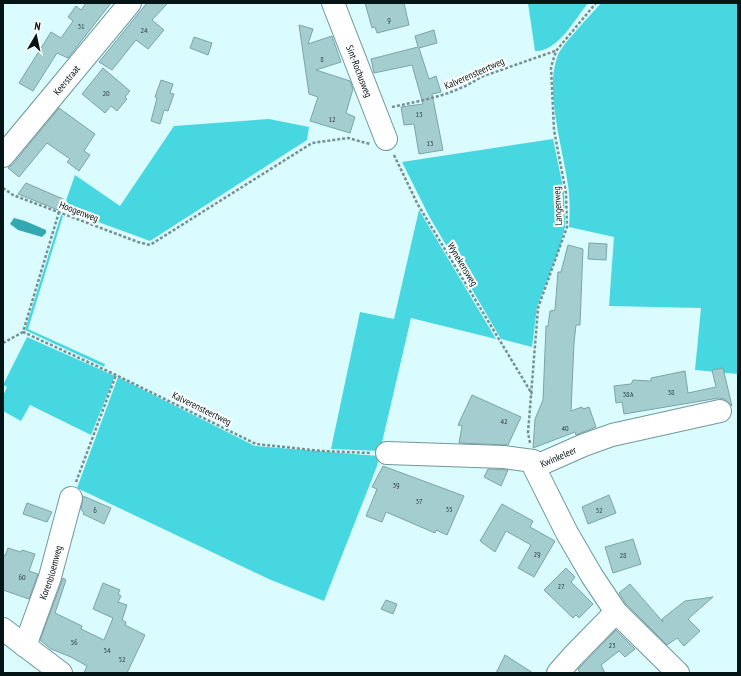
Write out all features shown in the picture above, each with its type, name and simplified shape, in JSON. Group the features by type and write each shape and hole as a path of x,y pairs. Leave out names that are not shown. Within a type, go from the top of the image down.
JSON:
{"street":[{"name":"Keerstraat","path":"3,156 130,3"},
{"name":"Sint-Rochusweg","path":"333,3 375,110 382,142"},
{"name":"Kwinkeleer","path":"678,673 616,612 592,576 567,533 534,467 584,445 612,436 720,411"},
{"name":"Kwinkeleer","path":"387,453 504,457 533,461"},
{"name":"Korenbloemweg","path":"25,646 50,577 71,498"},
{"path":"558,673 572,656 616,612"},
{"path":"3,629 60,673"}],"path":[{"name":"Langenweg","path":"533,461 528,433 538,308 567,227 566,193 554,130 551,67 556,50 596,3"},
{"name":"Kalverensteertweg","path":"375,110 446,95 481,77 556,50"},
{"name":"Hoogenweg","path":"3,188 13,195 150,245 312,143 348,138 382,142"},
{"name":"Wynekensweg","path":"382,142 532,395"},
{"path":"3,343 23,332 59,212"},
{"name":"Kalverensteertweg","path":"23,332 116,375 256,444 322,451 387,453"},
{"path":"71,498 116,375"}],"shaded area":[{"path":"528,3 588,3 572,25 558,40 543,50 535,51"},
{"path":"601,3 738,3 738,374 695,370 701,308 609,306 614,237 569,227 569,190 556,119 553,85 554,69 561,50 571,36"},
{"path":"269,119 309,127 307,140 150,241 63,209 75,175 120,206 174,126"},
{"path":"553,139 564,192 565,227 560,247 537,307 532,347 501,339 429,216 402,162"},
{"path":"419,210 496,339 411,318 380,451 331,449 360,312 394,319"},
{"path":"61,215 63,216 28,329 105,364 104,367 25,330"},
{"path":"14,218 46,230 46,233 42,237 18,230 10,224"},
{"path":"27,337 115,376 91,435 30,405 21,421 3,411 3,396 7,387 3,385"},
{"path":"118,377 255,446 379,456 377,466 324,601 271,580 77,488"}],"building":[{"path":"86,3 111,3 68,58 57,53 33,91 19,83 51,32 61,38 73,21 68,17 76,6 81,10"},
{"path":"147,3 168,3 152,20 164,30 148,49 136,40 112,70 99,62"},
{"path":"365,3 404,3 409,25 377,33 375,27 372,28"},
{"path":"299,25 313,29 308,44 332,36 341,62 316,70 350,81 353,89 346,113 355,117 350,133 310,121 318,97 309,94"},
{"path":"434,30 437,43 419,48 429,79 436,76 441,92 432,94 443,150 419,154 414,124 404,125 401,107 423,104 412,65 374,73 371,59 418,47 415,36"},
{"path":"194,37 212,43 208,55 190,48"},
{"path":"103,68 130,91 125,97 127,99 117,111 111,106 105,113 82,94"},
{"path":"161,80 173,84 170,93 174,94 168,111 164,110 160,124 151,121 157,98 155,97"},
{"path":"59,108 95,134 84,151 90,155 79,171 67,162 70,159 47,143 19,177 8,168 13,164"},
{"path":"26,183 63,199 58,210 18,194"},
{"path":"589,243 607,244 606,260 588,259"},
{"path":"568,245 583,249 580,325 576,325 574,343 571,411 582,407 583,409 589,407 596,427 576,435 575,432 533,448 535,419 543,400 546,326 548,326 550,311 555,310 558,272 561,272"},
{"path":"723,368 732,406 724,399 719,398 624,414 622,402 616,403 614,386 631,384 633,380 651,381 651,378 685,371 688,393 716,387 712,370"},
{"path":"472,395 521,417 508,445 459,443 462,426 458,425"},
{"path":"383,466 464,496 447,535 436,530 435,533 386,512 382,522 366,516 377,489 372,487"},
{"path":"488,469 508,470 501,486 484,477"},
{"path":"609,495 616,513 588,524 582,507"},
{"path":"83,496 111,508 104,524 83,514 84,512 81,510"},
{"path":"27,503 52,512 47,522 23,514"},
{"path":"502,504 533,521 530,527 555,541 534,577 518,568 531,545 506,531 495,552 480,541"},
{"path":"633,539 641,564 613,573 605,547"},
{"path":"8,548 35,554 29,571 38,574 29,599 3,590 3,555 5,556"},
{"path":"566,568 575,577 571,582 593,604 579,618 576,615 573,618 544,590"},
{"path":"63,578 66,580 55,613 82,626 81,629 104,640 113,618 93,609 103,583 120,590 118,594 121,596 118,602 127,605 122,620 126,622 125,625 145,635 127,673 84,673 87,666 71,657 51,649 40,640"},
{"path":"630,584 663,622 662,619 685,601 713,597 688,619 700,631 684,646 677,638 667,645 626,604 619,593"},
{"path":"386,600 397,604 393,614 381,609"},
{"path":"616,630 635,649 625,657 619,651 601,665 605,673 580,673 578,669"},
{"path":"505,655 533,673 496,673"}]}
